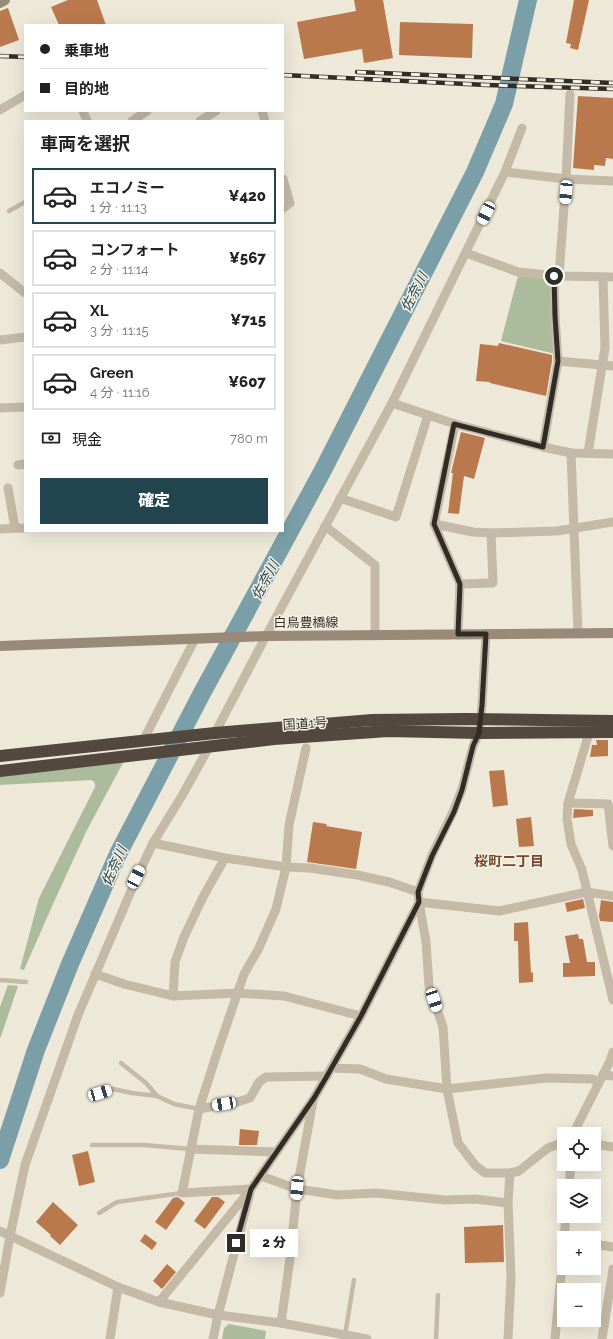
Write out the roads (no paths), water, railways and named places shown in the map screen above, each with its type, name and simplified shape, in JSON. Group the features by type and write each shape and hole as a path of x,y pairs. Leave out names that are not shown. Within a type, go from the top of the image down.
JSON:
{"highway":[{"name":"国道1号","path":"0,756 215,733 372,720 613,720"},
{"name":"国道1号","path":"0,771 274,739 388,731 479,733 613,732"}],"main road":[{"path":"0,3 5,0"},
{"name":"白鳥豊橋線","path":"1,644 266,636 613,633"}],"street":[{"path":"543,447 558,361 555,316 556,276 566,179 570,94"},
{"path":"0,110 24,96"},
{"path":"134,120 146,112"},
{"path":"201,120 212,112"},
{"path":"215,733 392,403 505,172 522,128"},
{"path":"505,172 566,179 613,181"},
{"path":"284,183 290,204 284,207"},
{"path":"466,253 518,272 556,276 613,277"},
{"path":"0,273 24,291"},
{"path":"588,453 605,348 603,278"},
{"path":"0,340 24,337"},
{"path":"558,361 613,366"},
{"path":"392,403 454,424 543,447 571,453 613,454"},
{"path":"0,408 24,407"},
{"path":"340,498 396,517 428,415"},
{"path":"454,424 434,524 460,584 458,634"},
{"path":"571,453 578,633"},
{"path":"8,488 15,528"},
{"path":"434,524 473,532 492,533 557,531 613,522"},
{"path":"325,526 374,565 375,635"},
{"path":"0,529 24,528"},
{"path":"460,584 493,582 492,533"},
{"path":"486,634 479,733 473,746 462,790 454,812 432,856 418,892 426,942 429,986 443,1027 447,1089 458,1143 475,1166 485,1173 510,1173 519,1171 548,1148 557,1145"},
{"path":"143,741 195,639"},
{"path":"589,733 568,804 567,819 571,844 582,870 613,1000"},
{"path":"0,1293 4,1233 78,1015 136,877 153,843 183,794 209,747"},
{"path":"251,1189 182,1193 199,1109 244,974 258,950 276,909 286,867 289,825 306,748"},
{"path":"568,804 608,804 613,846"},
{"path":"153,843 225,858 357,875 389,882 418,892"},
{"path":"173,996 175,962 184,937 203,896 225,858"},
{"path":"419,902 499,911 587,892 613,896"},
{"path":"159,1302 251,1189 314,1098 361,1016 419,902"},
{"path":"95,974 124,984 173,996 238,993 284,996 361,1016"},
{"path":"577,1127 613,1052"},
{"path":"199,1109 250,1098 259,1082 266,1077 360,1069 386,1079 447,1089 546,1078 601,1079 613,1076"},
{"path":"281,1323 290,1260 297,1188 314,1098"},
{"path":"601,1145 613,1147"},
{"path":"190,1149 276,1152"},
{"path":"508,1339 511,1277 508,1203 510,1173"},
{"path":"260,1176 297,1188 338,1195 376,1192 446,1200 475,1198 508,1203"},
{"path":"213,1339 251,1189"},
{"path":"4,1233 118,1287 159,1302 218,1315 281,1323 367,1339"},
{"path":"601,1245 613,1248"},
{"path":"602,1339 613,1269"},
{"path":"555,1339 562,1275"},
{"path":"110,1339 118,1287"}],"lane":[{"path":"9,211 24,203"},
{"path":"0,980 26,982"},
{"path":"121,1063 146,1083 157,1096"},
{"path":"100,1093 113,1089 157,1096 174,1104 199,1109"},
{"path":"92,1145 144,1145 190,1149"},
{"path":"99,1213 117,1202 182,1193"},
{"path":"345,1335 354,1280"},
{"path":"436,1339 438,1295"}],"waterway":[{"name":"佐奈川","path":"0,1160 36,1050 70,964 118,854 202,693 322,472 475,172 504,104 528,0"}],"railway":[{"path":"0,56 24,57"},
{"path":"357,72 613,83"},
{"path":"284,75 487,85 613,89"}],"district":[{"name":"桜町二丁目","path":"509,861"}]}
